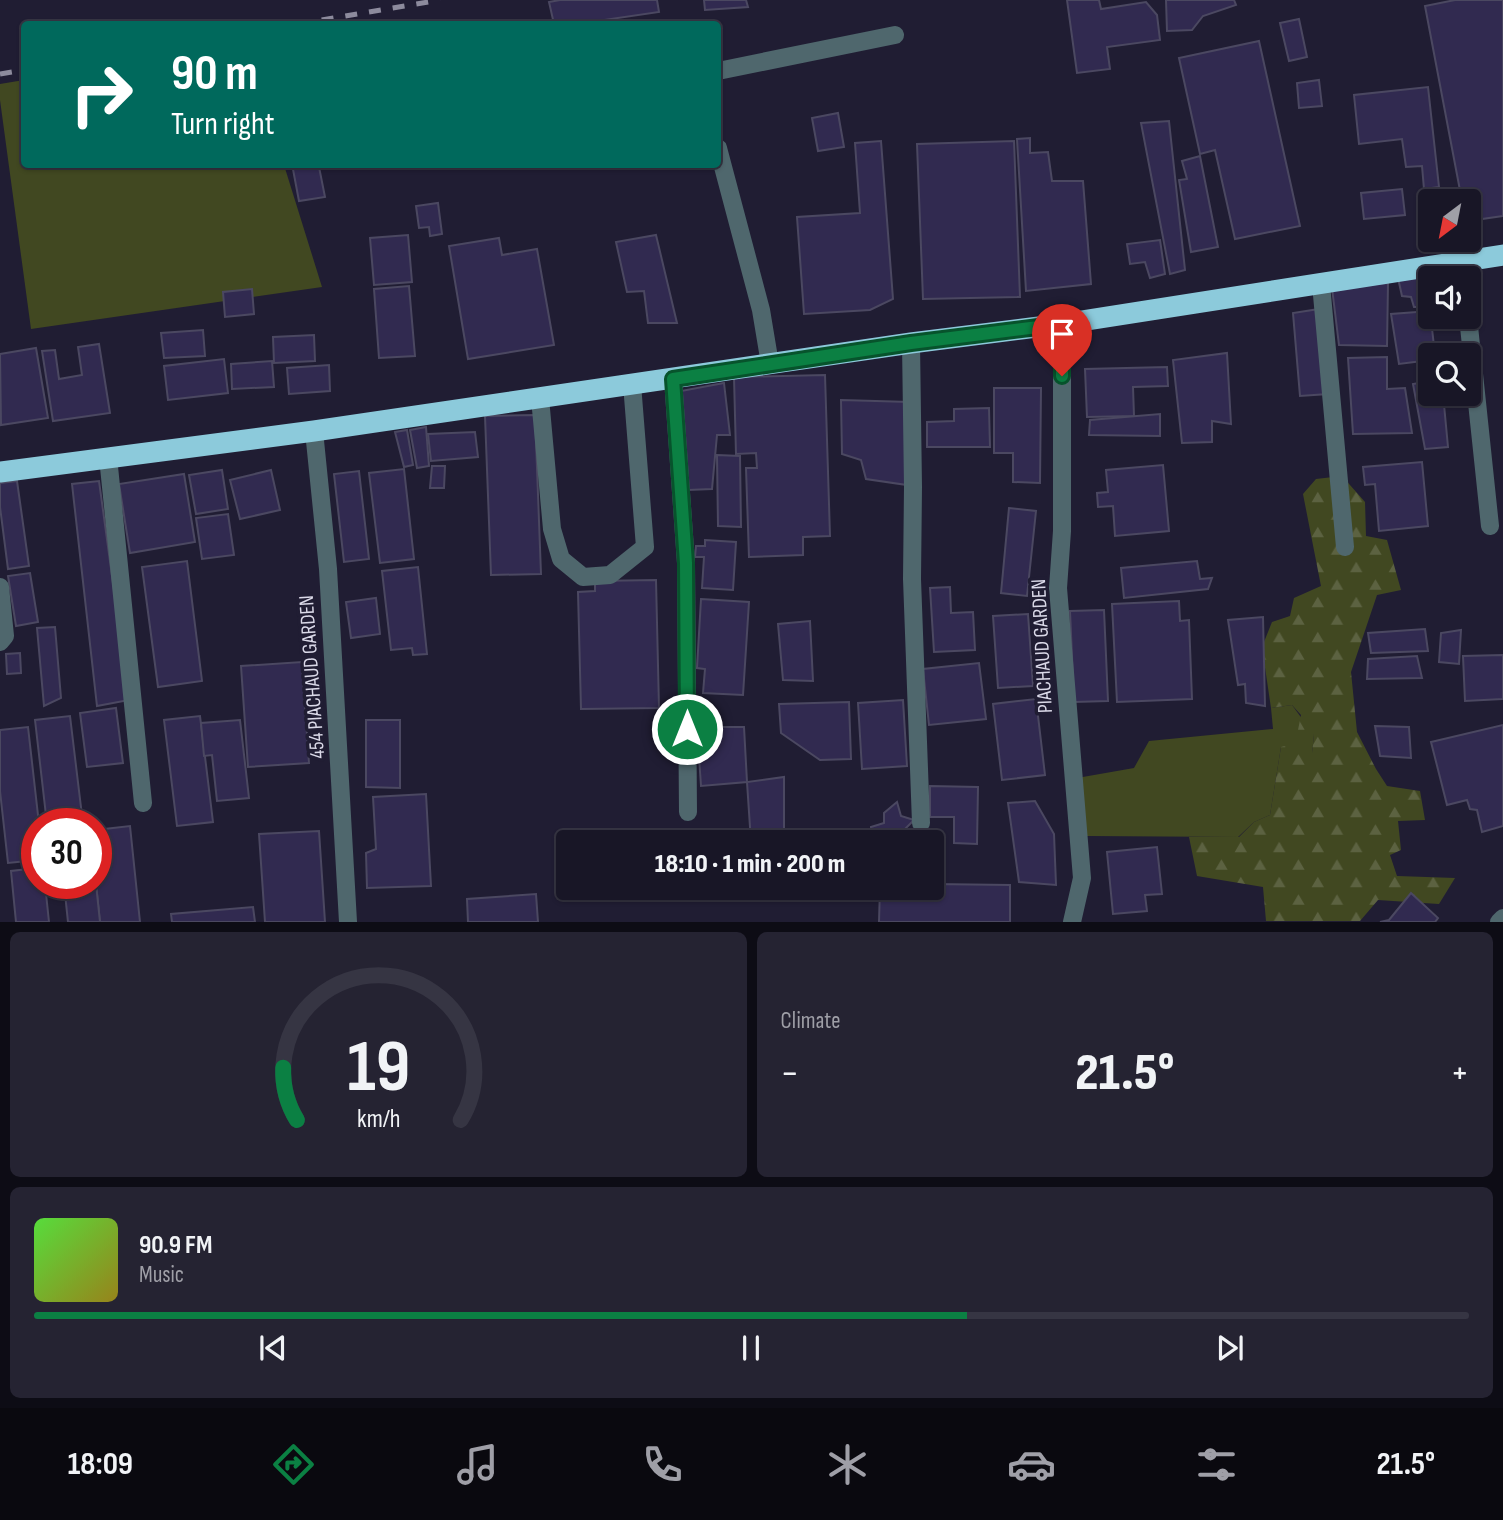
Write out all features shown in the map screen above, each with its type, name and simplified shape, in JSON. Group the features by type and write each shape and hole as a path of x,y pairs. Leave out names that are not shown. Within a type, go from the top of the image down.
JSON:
{"highway":[{"path":"1474,266 1503,255"},
{"path":"0,472 314,431 911,343 1062,324 1321,284 1418,274"}],"street":[{"path":"721,70 895,34"},
{"path":"721,159 761,310 770,364"},
{"path":"1321,284 1345,547"},
{"name":"PIACHAUD GARDEN","path":"1062,324 1062,531 1058,588 1082,878 1072,922"},
{"path":"1469,329 1490,526"},
{"path":"911,343 914,487 912,579 921,823"},
{"path":"673,379 686,563 688,812"},
{"path":"540,398 552,529 561,559 583,577 610,575 645,547 632,384"},
{"name":"454 PIACHAUD GARDEN","path":"314,431 331,621 348,922"},
{"path":"108,457 143,803"},
{"path":"0,587 5,636 0,642"},
{"path":"1499,922 1503,918"}],"green space":[{"path":"21,80 21,168 285,168 322,287 31,329 0,84"},
{"path":"1342,476 1365,502 1366,536 1387,540 1401,590 1377,595 1351,672 1357,732 1376,769 1387,786 1420,791 1425,820 1398,821 1401,850 1390,855 1397,876 1455,878 1439,904 1378,900 1360,921 1266,921 1263,887 1197,876 1189,837 1239,837 1254,822 1270,815 1281,747 1300,742 1312,753 1314,735 1298,730 1301,715 1292,705 1271,708 1262,647 1272,622 1290,616 1294,598 1321,586 1303,494 1316,479"},
{"path":"1292,705 1314,735 1312,754 1281,747 1270,815 1254,822 1238,837 1087,836 1077,778 1134,768 1149,741 1273,729 1271,708"}],"building":[{"path":"657,0 659,12 598,21 553,21 549,2"},
{"path":"704,0 746,0 748,7 705,10"},
{"path":"1067,0 1099,0 1101,9 1146,2 1157,15 1160,40 1107,47 1110,69 1077,73"},
{"path":"1166,0 1234,0 1236,5 1203,16 1192,30 1167,31"},
{"path":"1455,0 1503,0 1503,216 1481,219 1481,189 1460,189 1425,6"},
{"path":"1299,19 1307,57 1289,61 1280,23"},
{"path":"1259,41 1300,226 1235,239 1215,150 1200,154 1179,58"},
{"path":"1319,80 1322,106 1299,108 1297,83"},
{"path":"1428,87 1439,187 1424,189 1422,166 1406,167 1402,139 1359,144 1354,95"},
{"path":"838,113 844,147 818,151 812,118"},
{"path":"1169,121 1185,270 1170,274 1141,123"},
{"path":"1030,138 1030,153 1048,152 1052,181 1083,181 1091,284 1026,291 1017,139"},
{"path":"881,141 893,299 870,310 804,314 797,217 860,213 855,143"},
{"path":"1014,141 1020,297 923,299 917,144"},
{"path":"1200,156 1218,247 1191,252 1179,180 1187,179 1182,161"},
{"path":"293,168 319,168 325,197 299,201"},
{"path":"1402,189 1405,215 1364,219 1361,193"},
{"path":"438,203 442,234 430,236 429,227 419,228 416,206"},
{"path":"408,235 412,282 374,285 370,238"},
{"path":"656,235 677,323 648,323 644,291 627,292 616,242"},
{"path":"499,238 502,255 537,249 554,345 468,359 449,246"},
{"path":"1160,240 1165,274 1150,278 1145,262 1130,264 1127,244"},
{"path":"1418,275 1418,307 1414,307 1411,297 1402,296 1398,278"},
{"path":"1388,283 1387,346 1339,345 1332,288"},
{"path":"409,286 415,356 379,358 374,289"},
{"path":"252,289 254,314 225,317 223,292"},
{"path":"1319,309 1328,394 1300,396 1293,313"},
{"path":"1418,312 1418,329 1432,329 1434,343 1418,343 1418,362 1399,364 1391,314"},
{"path":"203,330 205,356 164,358 161,333"},
{"path":"314,335 315,361 274,363 273,337"},
{"path":"99,344 110,413 53,421 42,351 55,350 59,379 82,375 78,347"},
{"path":"36,348 48,418 1,425 0,354"},
{"path":"1227,353 1231,424 1212,421 1212,442 1182,443 1173,360"},
{"path":"1387,357 1387,389 1405,388 1412,433 1353,434 1348,358"},
{"path":"224,359 228,393 168,400 164,366"},
{"path":"272,361 274,387 232,389 231,364"},
{"path":"329,365 330,391 289,394 287,368"},
{"path":"1167,367 1168,386 1133,387 1134,416 1087,417 1085,369"},
{"path":"825,375 830,536 803,537 803,555 749,557 746,468 757,468 756,453 736,454 734,377"},
{"path":"724,383 730,435 717,435 712,489 688,490 681,391"},
{"path":"1418,383 1418,406 1444,406 1448,447 1425,449 1413,384"},
{"path":"994,388 1041,388 1040,483 1013,482 1013,453 994,453"},
{"path":"841,400 910,402 907,485 866,479 861,460 842,454"},
{"path":"989,408 990,447 927,447 927,422 954,421 954,409"},
{"path":"1160,414 1160,436 1089,435 1090,420"},
{"path":"535,415 541,574 491,575 485,416"},
{"path":"426,427 429,466 417,468 410,430"},
{"path":"407,430 413,465 404,467 395,432"},
{"path":"475,432 478,457 431,461 428,434"},
{"path":"717,455 740,456 741,527 718,526"},
{"path":"1422,462 1428,526 1379,531 1375,484 1365,485 1363,467"},
{"path":"1163,465 1169,531 1115,536 1113,506 1098,507 1097,493 1108,492 1106,470"},
{"path":"432,466 445,466 444,488 430,488"},
{"path":"404,469 414,559 380,563 369,473"},
{"path":"222,470 228,509 196,514 189,475"},
{"path":"271,470 280,510 240,519 230,480"},
{"path":"359,471 369,559 344,562 334,474"},
{"path":"184,474 195,542 130,553 119,484"},
{"path":"17,481 29,566 8,569 0,507 0,483"},
{"path":"99,481 129,700 97,706 72,484"},
{"path":"1009,508 1036,511 1027,596 1001,593"},
{"path":"228,514 234,555 202,559 196,518"},
{"path":"705,540 736,542 733,590 702,588 704,557 695,557 696,546 705,546"},
{"path":"187,561 202,681 158,687 142,567"},
{"path":"1197,561 1200,579 1212,578 1208,589 1124,598 1121,568"},
{"path":"418,567 427,654 413,655 412,648 391,650 382,571"},
{"path":"30,573 38,622 16,626 8,576"},
{"path":"656,580 659,708 581,709 578,592 595,591 595,581"},
{"path":"950,587 951,613 973,612 975,650 934,652 930,588"},
{"path":"376,598 380,634 351,638 346,602"},
{"path":"701,599 749,602 743,695 703,693 705,669 697,668"},
{"path":"1179,601 1180,621 1189,620 1192,699 1117,702 1112,604"},
{"path":"1104,610 1108,701 1074,702 1070,611"},
{"path":"1028,614 1033,686 998,688 993,616"},
{"path":"1263,617 1265,706 1246,703 1245,684 1238,685 1228,620"},
{"path":"810,621 813,681 783,680 778,624"},
{"path":"55,627 61,698 44,706 37,628"},
{"path":"1425,629 1428,651 1371,653 1368,633"},
{"path":"1461,630 1459,664 1439,662 1441,633"},
{"path":"20,653 21,673 7,674 6,654"},
{"path":"1503,655 1503,699 1465,701 1463,656"},
{"path":"1417,656 1422,678 1367,679 1368,659"},
{"path":"302,662 309,763 248,767 241,666"},
{"path":"979,663 986,719 929,725 923,669"},
{"path":"1036,699 1045,775 1002,780 993,704"},
{"path":"903,700 907,766 862,769 858,703"},
{"path":"849,702 851,759 820,760 781,733 779,704"},
{"path":"116,708 123,763 87,767 80,713"},
{"path":"70,716 81,808 45,808 35,720"},
{"path":"200,716 213,822 177,826 164,720"},
{"path":"240,720 249,798 217,801 212,755 204,756 201,723"},
{"path":"366,720 400,720 400,788 366,787"},
{"path":"1503,725 1503,826 1482,832 1477,810 1470,809 1467,800 1447,805 1431,742"},
{"path":"1375,726 1409,727 1411,758 1380,756"},
{"path":"28,727 37,808 21,808 21,862 8,863 0,791 0,730"},
{"path":"697,727 744,727 747,782 701,786"},
{"path":"784,777 784,830 750,830 747,782"},
{"path":"930,786 978,787 977,844 954,843 954,817 930,817"},
{"path":"426,794 431,886 367,888 366,853 376,849 373,797"},
{"path":"1035,801 1054,834 1056,885 1019,882 1008,803"},
{"path":"897,802 901,816 914,820 904,830 871,830 871,827 884,823 884,813"},
{"path":"130,826 140,922 100,922 98,899 112,899 112,828"},
{"path":"319,831 325,922 265,922 259,834"},
{"path":"1157,847 1162,894 1145,895 1147,911 1113,914 1107,852"},
{"path":"21,870 21,899 47,899 49,922 16,922 11,871"},
{"path":"944,884 1010,885 1010,922 879,922 880,900 944,900"},
{"path":"1411,893 1438,918 1435,922 1380,922 1389,920"},
{"path":"536,894 538,922 468,922 467,899"},
{"path":"66,899 98,899 100,922 68,922"},
{"path":"253,907 255,922 172,922 171,914"}],"railway":[{"path":"316,21 440,0"},
{"path":"0,74 21,70"}],"route":[{"path":"687,729 686,563 673,379 911,343 1062,324 1062,376"}]}
